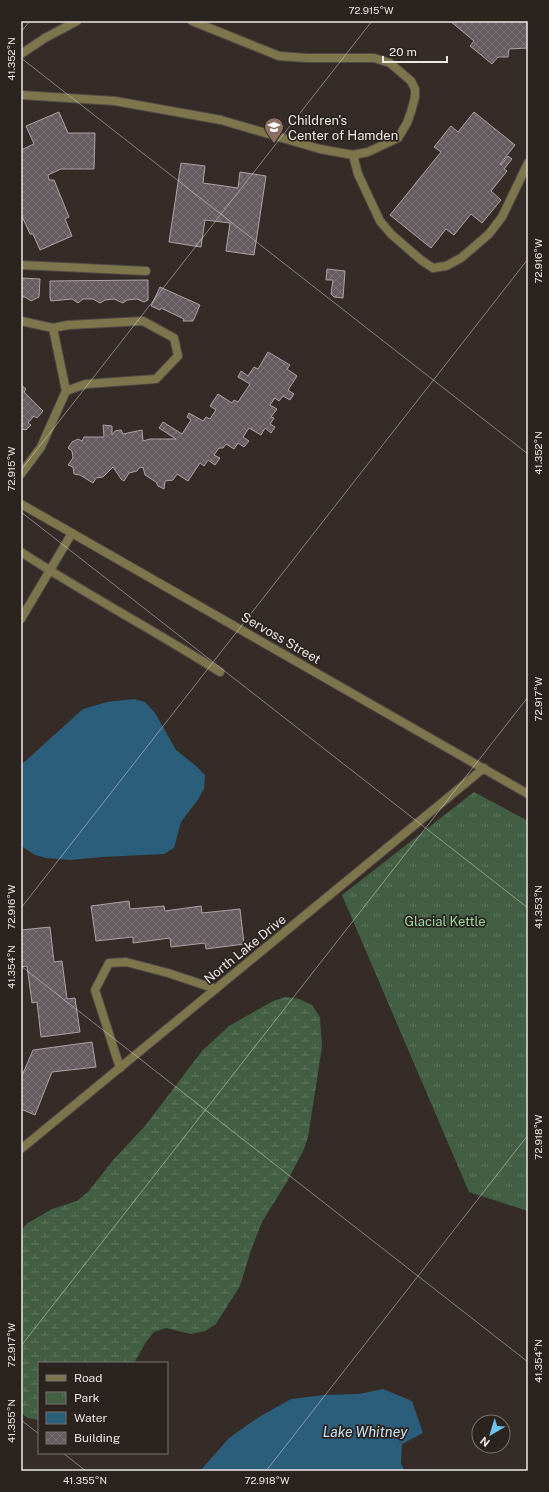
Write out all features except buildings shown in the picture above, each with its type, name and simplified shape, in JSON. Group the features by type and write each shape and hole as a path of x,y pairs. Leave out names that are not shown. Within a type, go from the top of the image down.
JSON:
{"street":[{"path":"21,54 45,38 78,21"},
{"path":"21,95 115,101 221,120 320,150 353,155 368,152 398,138 411,112 415,97 415,89 411,81 390,63 374,58 307,58 279,56 192,21"},
{"path":"353,155 358,174 380,221 391,234 421,260 433,268 446,266 460,258 489,234 502,217 528,163"},
{"path":"21,265 146,271"},
{"path":"21,321 53,328 68,325 143,321 174,338 178,356 156,379 86,384 66,391"},
{"path":"21,474 41,447 66,391 53,328"},
{"name":"Servoss Street","path":"21,504 528,794"},
{"path":"21,618 72,533"},
{"path":"21,552 50,571 172,641 220,672"},
{"name":"North Lake Drive","path":"21,1149 484,768"},
{"path":"120,1068 95,990 108,963 126,962 168,973 216,989"}],"green space":[{"name":"Glacial Kettle","path":"474,792 528,821 528,1211 469,1192 342,895"},
{"path":"286,997 299,999 312,1005 320,1017 322,1047 308,1137 304,1149 288,1180 262,1222 251,1250 240,1286 216,1324 205,1331 191,1334 166,1328 154,1332 146,1342 135,1362 38,1362 38,1420 28,1418 21,1413 21,1230 28,1223 52,1209 77,1201 88,1192 114,1159 145,1126 202,1051 229,1026 273,1001"}],"water":[{"path":"134,699 145,702 155,713 176,750 205,775 204,789 181,822 174,848 164,854 70,860 46,858 35,855 21,846 21,765 83,709 107,702"},
{"name":"Lake Whitney","path":"383,1389 412,1401 423,1433 402,1444 401,1463 404,1470 200,1471 229,1438 259,1417 291,1399 324,1395 359,1394"}],"place":[{"name":"Children's Center of Hamden","path":"274,144"}]}
